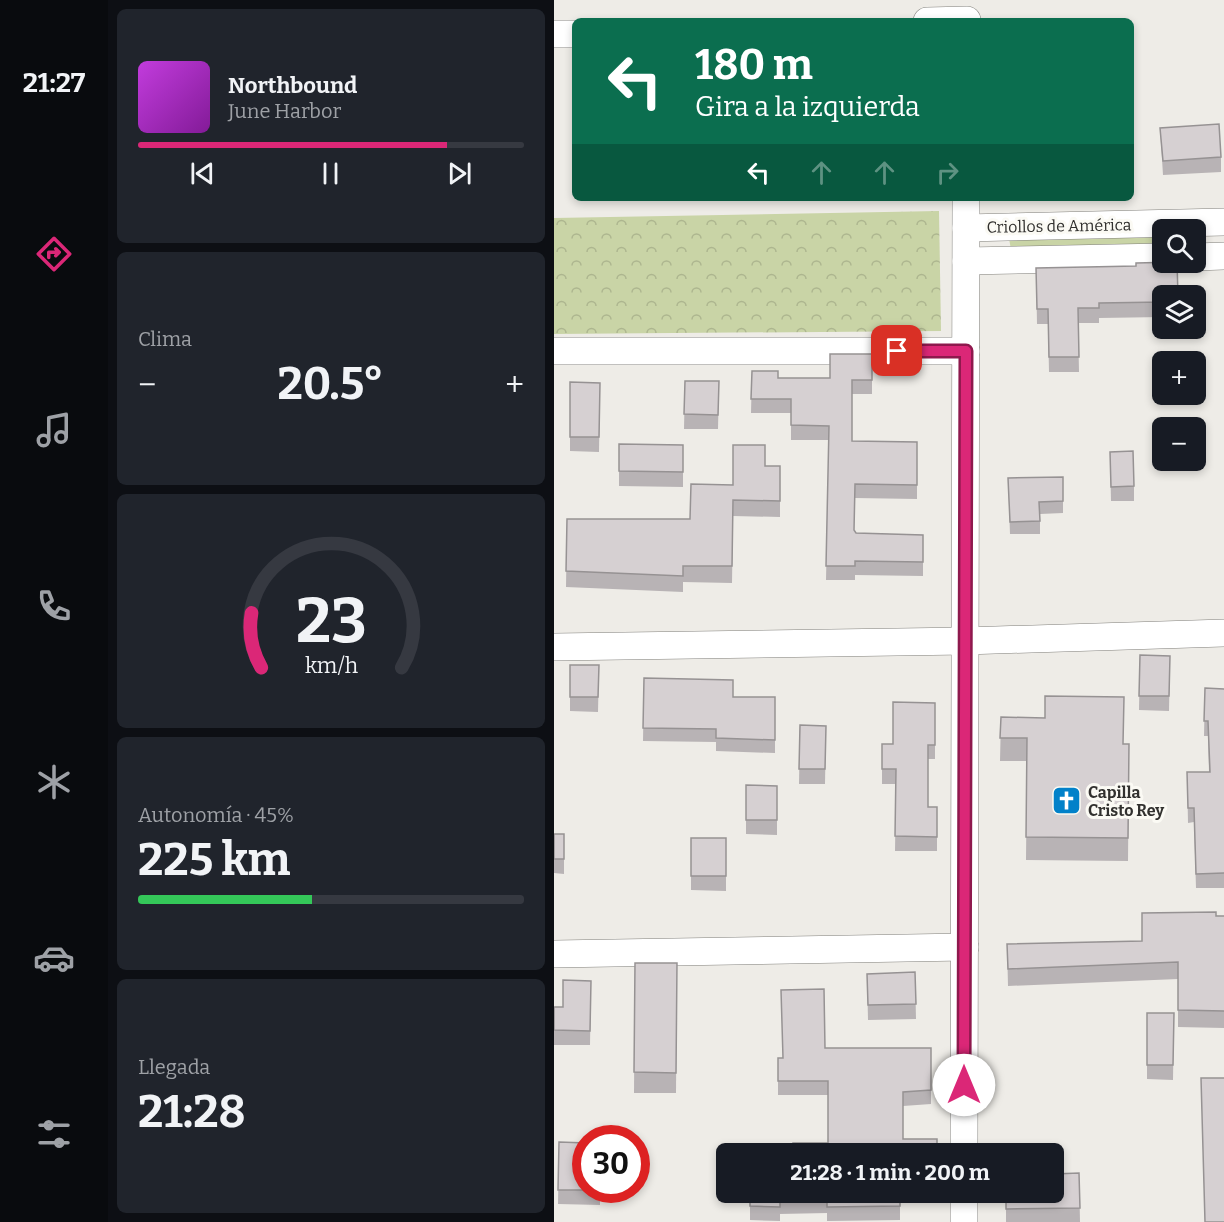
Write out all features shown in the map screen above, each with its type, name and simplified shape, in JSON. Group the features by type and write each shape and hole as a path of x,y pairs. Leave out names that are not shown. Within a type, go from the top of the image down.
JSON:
{"street":[{"path":"944,18 967,14"},
{"path":"554,34 572,34"},
{"path":"964,1143 966,201"},
{"name":"Criollos de América","path":"966,228 1224,222"},
{"path":"1206,256 1224,256"},
{"path":"966,261 1152,257"},
{"path":"554,351 966,351"},
{"path":"554,647 965,641 1224,633"},
{"path":"554,954 965,947"},
{"path":"964,1203 964,1222"}],"green space":[{"path":"939,211 941,331 554,334 554,218"},
{"path":"1152,232 1152,247 1011,249 1009,239"}],"building":[{"path":"1219,124 1221,157 1163,161 1160,128"},
{"path":"1136,263 1152,263 1152,273 1177,273 1178,285 1152,285 1152,302 1099,303 1099,308 1078,308 1079,357 1049,357 1048,309 1037,309 1036,268 1136,266"},
{"path":"830,354 872,354 872,380 852,380 852,441 917,442 917,485 855,484 854,530 856,533 923,535 923,562 855,561 855,566 826,566 829,426 791,425 791,399 751,399 752,371 778,371 778,378 830,378"},
{"path":"685,381 719,381 718,415 684,414"},
{"path":"570,382 600,383 599,437 570,437"},
{"path":"619,444 683,445 683,472 619,471"},
{"path":"733,445 765,445 765,466 780,466 780,501 733,500 732,566 683,566 683,576 566,571 567,519 690,519 691,484 733,485"},
{"path":"1133,451 1134,486 1111,487 1110,452"},
{"path":"1063,477 1063,501 1039,502 1040,521 1010,522 1008,478"},
{"path":"1140,655 1170,656 1169,696 1139,696"},
{"path":"570,665 599,665 598,697 570,697"},
{"path":"644,678 733,680 733,697 775,697 775,740 716,738 716,729 643,728"},
{"path":"1205,688 1225,689 1225,873 1196,874 1194,808 1188,808 1187,772 1210,772 1208,721 1204,721"},
{"path":"1045,696 1124,697 1123,744 1129,744 1128,838 1026,837 1027,738 1000,738 1001,717 1045,718"},
{"path":"893,702 935,703 935,745 928,745 928,807 937,807 937,837 895,836 896,769 882,769 882,744 893,744"},
{"path":"800,725 826,726 825,769 799,769"},
{"path":"746,785 777,786 777,820 746,820"},
{"path":"554,834 564,834 564,859 554,859"},
{"path":"691,838 726,838 726,876 691,876"},
{"path":"1216,912 1216,916 1225,916 1225,1011 1178,1010 1178,962 1008,969 1007,944 1142,941 1142,913"},
{"path":"635,963 677,963 676,1073 634,1072"},
{"path":"915,972 916,1004 868,1005 867,974"},
{"path":"563,980 591,981 590,1031 554,1030 554,1007 563,1007"},
{"path":"824,989 825,1048 931,1048 931,1090 903,1092 903,1139 937,1139 937,1143 828,1143 828,1081 778,1081 778,1058 783,1058 781,990"},
{"path":"1147,1013 1174,1013 1173,1065 1147,1065"},
{"path":"1201,1078 1225,1078 1225,1222 1205,1222"},
{"path":"559,1142 572,1142 572,1190 558,1190"},
{"path":"1079,1173 1080,1208 1006,1209 1006,1203 1064,1203 1064,1174"},
{"path":"750,1203 780,1203 780,1207 750,1206"},
{"path":"827,1203 900,1203 900,1206 827,1207"}],"place":[{"name":"Capilla Cristo Rey","path":"1067,801"}],"route":[{"path":"897,351 966,351 964,1085"}]}
